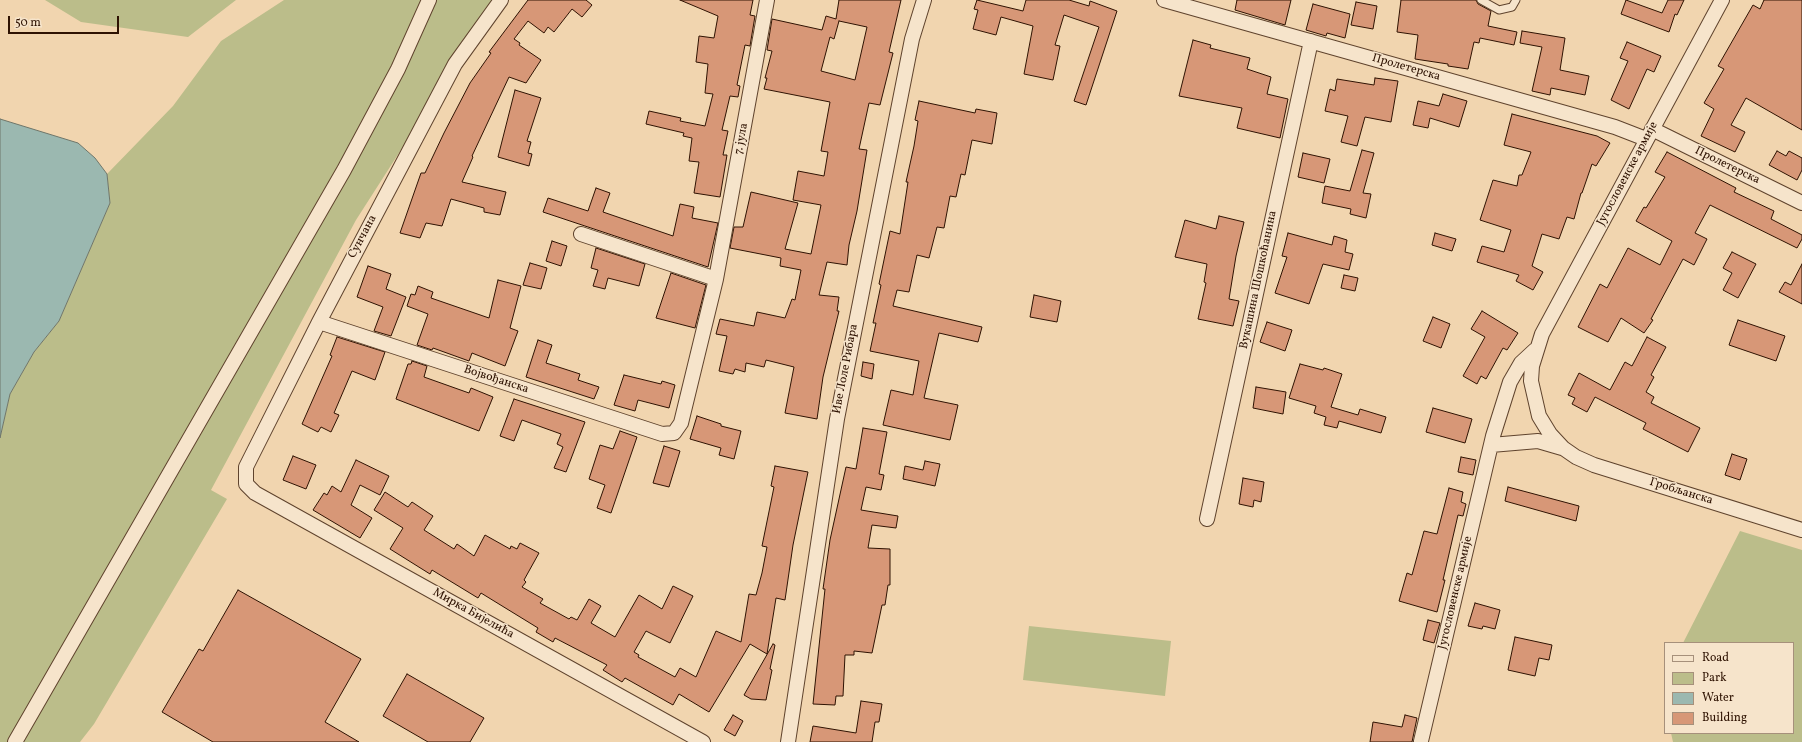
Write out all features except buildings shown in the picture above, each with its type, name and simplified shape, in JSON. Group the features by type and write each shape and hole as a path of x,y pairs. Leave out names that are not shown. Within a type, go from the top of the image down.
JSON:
{"street":[{"path":"15,742 344,170 398,69 429,0"},
{"name":"Сунчана","path":"246,484 246,467 319,322 455,64 501,0"},
{"name":"7. јула","path":"674,433 681,423 716,279 767,0"},
{"name":"Иве Лоле Рибара","path":"788,742 837,419 912,40 924,0"},
{"name":"Пролетерска","path":"1164,0 1615,127 1649,134 1802,202"},
{"name":"Југословенске армије","path":"1562,448 1550,434 1539,416 1531,381 1535,350 1542,334 1722,0"},
{"name":"Вукашина Шошкоћанина","path":"1207,519 1311,42"},
{"path":"581,234 716,279"},
{"name":"Војвођанска","path":"319,322 662,434 674,433"},
{"name":"Југословенске армије","path":"1421,741 1491,445 1510,382 1521,363 1535,350"},
{"path":"1491,445 1538,441 1562,448"},
{"name":"Гробљанска","path":"1562,448 1576,457 1594,465 1802,530"},
{"name":"Мирка Бијелића","path":"246,484 255,493 703,742"}],"lane":[{"path":"1481,0 1499,10 1512,7 1516,0"}],"green space":[{"path":"45,0 236,0 188,37 81,22"},
{"path":"284,0 497,0 356,220 211,490 227,499 94,724 80,742 0,742 0,438 10,394 34,352 59,321 110,203 107,174 173,106 221,41"},
{"path":"1740,531 1802,550 1802,742 1673,742 1671,734 1794,734 1794,642 1684,642"},
{"path":"1029,626 1171,641 1165,696 1023,680"}],"water":[{"path":"0,119 78,143 95,158 107,174 110,203 59,321 34,352 10,394 0,438"}]}
